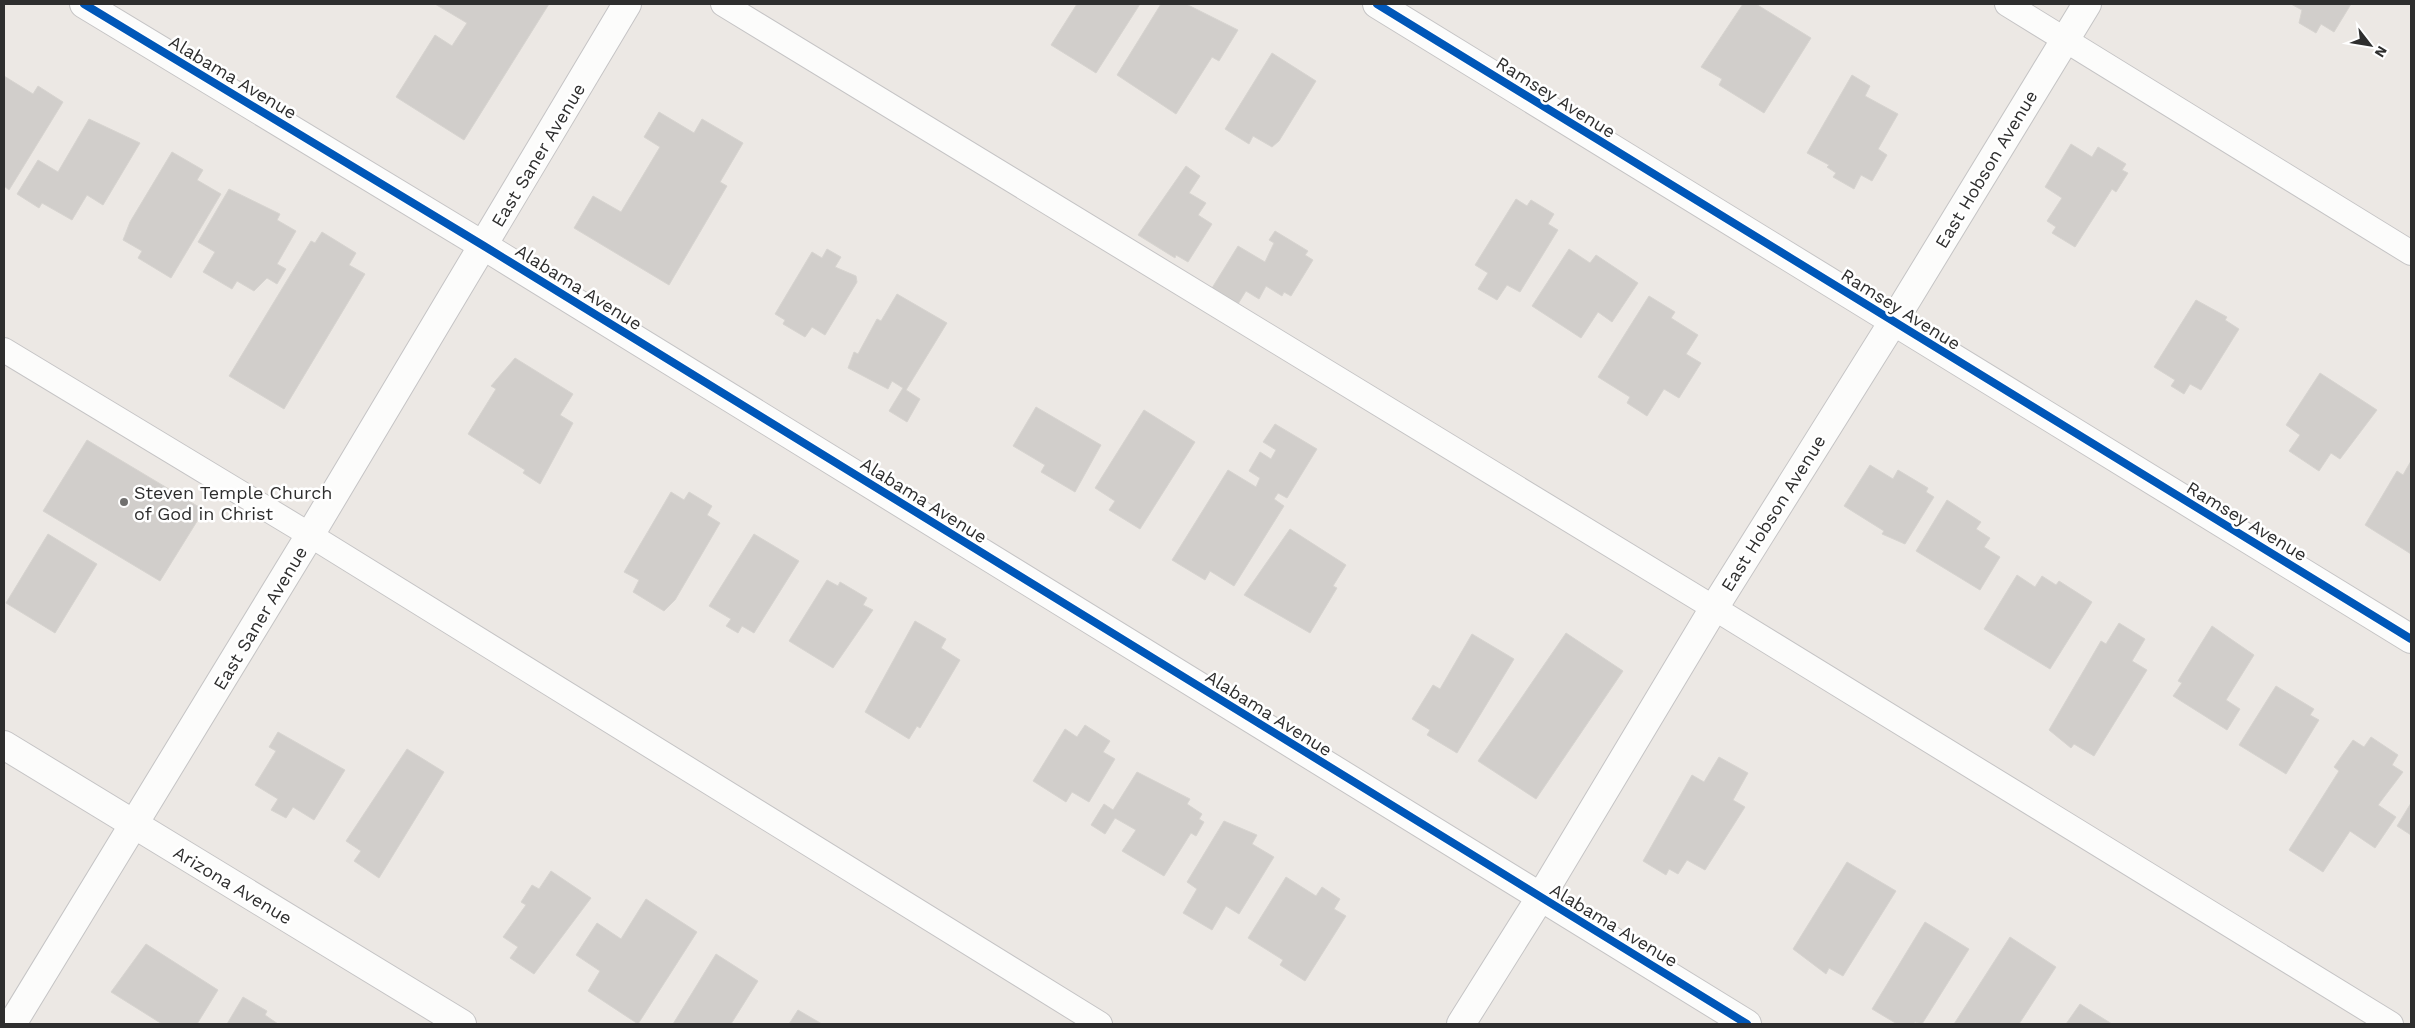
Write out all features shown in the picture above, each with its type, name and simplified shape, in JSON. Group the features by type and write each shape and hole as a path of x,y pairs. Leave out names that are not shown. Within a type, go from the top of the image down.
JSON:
{"street":[{"name":"Alabama Avenue","path":"84,4 484,246 1747,1024"},
{"name":"East Saner Avenue","path":"12,1024 310,535 627,4"},
{"name":"Ramsey Avenue","path":"1376,4 2411,639"},
{"name":"East Hobson Avenue","path":"1461,1024 1540,898 1714,608 1893,322 2087,4"},
{"name":"Arizona Avenue","path":"4,745 462,1024"}],"lane":[{"path":"723,4 1714,608 2391,1024"},
{"path":"2007,4 2411,253"},
{"path":"4,350 310,535 1100,1024"}],"building":[{"path":"435,4 549,4 464,140 396,97 435,35 452,46 467,23"},
{"path":"1077,4 1140,4 1096,73 1051,45"},
{"path":"1161,4 1186,4 1238,30 1219,61 1212,57 1176,114 1117,75"},
{"path":"1743,4 1756,4 1811,38 1764,113 1719,85 1722,79 1701,67"},
{"path":"2291,4 2351,4 2334,32 2321,24 2316,33 2299,23 2302,10"},
{"path":"1272,53 1316,81 1279,141 1272,147 1253,136 1249,144 1225,129"},
{"path":"1852,75 1870,86 1865,96 1898,114 1878,149 1887,155 1872,181 1861,175 1854,189 1833,177 1836,173 1827,167 1829,165 1807,153"},
{"path":"4,76 33,94 38,86 63,102 9,190 4,186"},
{"path":"659,112 694,133 702,119 743,143 720,182 727,186 669,285 574,228 593,196 621,212 660,147 644,137"},
{"path":"89,119 140,143 103,205 87,195 72,220 42,203 39,208 17,194 38,160 58,172"},
{"path":"2071,144 2092,157 2098,147 2126,164 2122,170 2128,173 2116,192 2112,189 2075,247 2052,233 2056,227 2047,221 2062,198 2045,187"},
{"path":"172,152 203,170 197,180 221,194 171,278 138,258 142,251 123,240 130,222"},
{"path":"1186,166 1200,176 1189,193 1206,203 1198,215 1212,224 1188,262 1176,255 1175,258 1138,235"},
{"path":"229,189 280,214 277,220 296,231 277,264 286,269 277,284 267,278 254,291 237,281 232,289 203,272 215,252 198,242"},
{"path":"1516,199 1527,206 1531,200 1554,214 1548,224 1558,230 1520,292 1507,285 1497,300 1478,289 1488,273 1475,265"},
{"path":"1275,231 1308,251 1305,255 1313,260 1291,296 1284,292 1282,296 1266,286 1259,299 1246,291 1238,304 1212,288 1238,246 1265,262 1274,243 1269,240"},
{"path":"322,232 356,253 349,265 365,274 284,409 229,376 311,241 315,243"},
{"path":"827,249 841,257 835,267 856,276 857,282 825,335 812,327 805,337 783,324 785,320 775,314 812,252 822,258"},
{"path":"1569,249 1590,263 1596,255 1638,283 1612,322 1598,312 1581,338 1532,306"},
{"path":"897,294 947,323 906,390 920,399 907,422 889,411 903,388 892,381 888,389 848,368 854,352 858,354 877,319 881,321"},
{"path":"1649,296 1675,312 1671,318 1698,335 1686,354 1701,363 1679,398 1664,389 1647,416 1627,403 1630,397 1598,377"},
{"path":"2196,300 2227,317 2225,320 2239,329 2201,390 2190,384 2184,394 2171,386 2175,380 2154,367"},
{"path":"515,358 573,394 560,415 573,423 540,484 523,473 525,470 468,434 496,389 491,386"},
{"path":"2320,373 2377,410 2340,459 2331,453 2319,471 2289,451 2300,435 2286,425"},
{"path":"1036,407 1101,445 1075,492 1041,472 1045,465 1013,446"},
{"path":"1144,410 1195,442 1140,529 1109,510 1115,501 1095,488"},
{"path":"1275,424 1317,449 1287,498 1278,493 1274,499 1284,506 1234,586 1210,571 1205,580 1172,560 1228,470 1256,487 1260,478 1249,471 1260,452 1271,459 1276,450 1263,442"},
{"path":"87,440 204,510 160,581 43,511"},
{"path":"2411,461 2411,554 2365,525 2397,471 2403,475"},
{"path":"1870,465 1893,479 1898,470 1928,488 1926,492 1934,497 1905,544 1882,534 1884,531 1844,506"},
{"path":"671,492 684,500 689,492 712,506 707,515 720,523 675,600 664,611 633,592 639,580 624,572"},
{"path":"1947,500 1981,522 1976,529 1990,538 1984,547 2000,557 1980,590 1916,551"},
{"path":"1290,529 1346,565 1333,586 1337,588 1310,633 1244,595"},
{"path":"48,534 97,564 55,633 6,603"},
{"path":"754,534 799,561 754,633 742,626 738,633 726,626 731,619 709,606"},
{"path":"2017,575 2035,587 2042,576 2056,585 2059,581 2092,602 2050,669 1984,629"},
{"path":"827,580 838,586 840,582 867,598 863,605 873,610 833,668 789,641"},
{"path":"915,621 946,639 941,648 960,660 920,728 917,726 909,739 865,712"},
{"path":"2119,623 2145,639 2132,661 2147,670 2094,756 2074,744 2071,748 2049,730 2101,641 2106,644"},
{"path":"2212,626 2254,655 2226,700 2240,709 2227,730 2173,696 2182,683 2178,681"},
{"path":"1566,633 1623,671 1536,799 1478,761"},
{"path":"1472,634 1514,659 1457,753 1427,735 1430,730 1412,719 1433,685 1440,689"},
{"path":"2276,686 2314,709 2310,715 2319,720 2286,774 2239,745"},
{"path":"1085,725 1110,741 1103,752 1115,759 1089,802 1072,792 1066,802 1033,781 1065,729 1077,737"},
{"path":"278,732 345,770 314,820 293,807 286,818 271,810 278,799 255,785 276,751 269,747"},
{"path":"2371,737 2398,755 2392,765 2403,772 2378,805 2396,817 2375,848 2350,831 2323,872 2289,850 2339,771 2334,767 2353,740 2364,747"},
{"path":"407,749 444,772 379,878 354,861 361,851 346,841"},
{"path":"1719,757 1748,773 1733,800 1745,807 1705,870 1687,860 1678,874 1669,869 1666,875 1643,861 1692,775 1704,782"},
{"path":"1137,772 1190,799 1187,804 1202,814 1199,819 1204,822 1196,836 1191,833 1164,876 1122,851 1136,830 1115,818 1105,834 1091,825 1104,804 1113,810"},
{"path":"2411,803 2411,835 2397,826"},
{"path":"1224,821 1257,835 1252,844 1274,857 1239,914 1226,906 1212,930 1183,913 1197,889 1187,882"},
{"path":"1847,862 1896,891 1843,976 1829,968 1826,974 1793,949"},
{"path":"551,871 591,898 534,974 510,958 518,947 503,937 526,905 521,902 532,885 539,889"},
{"path":"1286,877 1316,896 1322,887 1340,899 1334,909 1346,916 1305,981 1280,965 1283,960 1248,938"},
{"path":"646,899 697,932 638,1024 588,991 600,971 576,955 597,923 621,939"},
{"path":"1925,922 1969,949 1922,1024 1915,1022 1913,1024 1897,1024 1872,1009"},
{"path":"2010,937 2056,967 2019,1024 1954,1024"},
{"path":"146,944 218,990 197,1024 162,1024 111,992"},
{"path":"716,954 758,981 731,1024 673,1024"},
{"path":"243,997 267,1011 265,1015 278,1024 227,1024"},
{"path":"2080,1004 2112,1024 2066,1024"},
{"path":"798,1010 822,1024 789,1024"}],"cycle path":[{"path":"84,4 484,246 1747,1024"},
{"path":"1377,4 2411,639"}],"place":[{"name":"Steven Temple Church of God in Christ","path":"124,502"}]}
